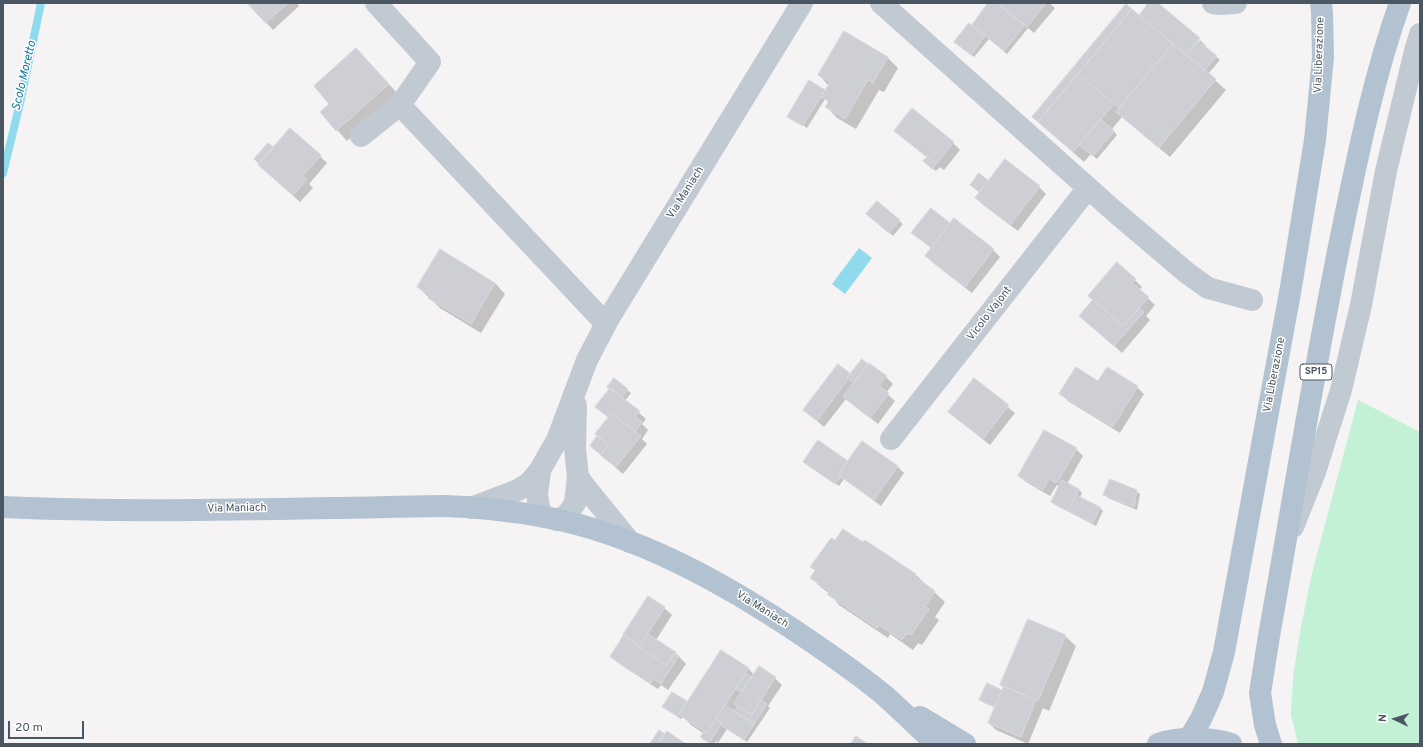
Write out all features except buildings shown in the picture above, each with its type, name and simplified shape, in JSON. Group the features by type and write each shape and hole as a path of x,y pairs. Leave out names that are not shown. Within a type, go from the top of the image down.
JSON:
{"main road":[{"name":"Via Liberazione","path":"1189,739 1201,719 1213,692 1224,652 1291,287 1315,140 1323,57 1321,3"},
{"name":"SP15","path":"1271,744 1265,725 1260,693 1269,636 1339,246 1367,115 1386,43 1400,3"},
{"name":"Via Maniach","path":"3,507 68,510 445,506 550,518 596,530 630,542 692,569 756,606 841,662 885,696 936,744"},
{"name":"Via Maniach","path":"885,696 965,744"},
{"path":"1158,744 1189,739 1231,744"}],"street":[{"path":"361,136 400,105 430,62 376,3"},
{"name":"Via Maniach","path":"471,508 518,490 529,483 540,470 557,440 587,360 606,324 802,3"},
{"path":"881,3 1088,188 1192,277 1208,288 1252,300"},
{"path":"1213,3 1236,3"},
{"path":"1285,545 1315,472 1341,390 1361,305 1386,171 1411,65 1420,34"},
{"path":"400,105 606,324"},
{"name":"Vicolo Vajont","path":"891,439 1088,188"},
{"name":"Via Maniach","path":"540,470 537,494 539,507 550,518 567,515 576,503 578,476 575,449 577,386"},
{"name":"Via Maniach","path":"578,476 630,542"}],"green space":[{"path":"1358,400 1420,432 1420,744 1298,744 1291,715 1293,677 1312,573"}],"water":[{"path":"859,248 872,258 845,294 832,284"}],"waterway":[{"name":"Scolo Moretto","path":"3,173 21,99 41,3"}]}
